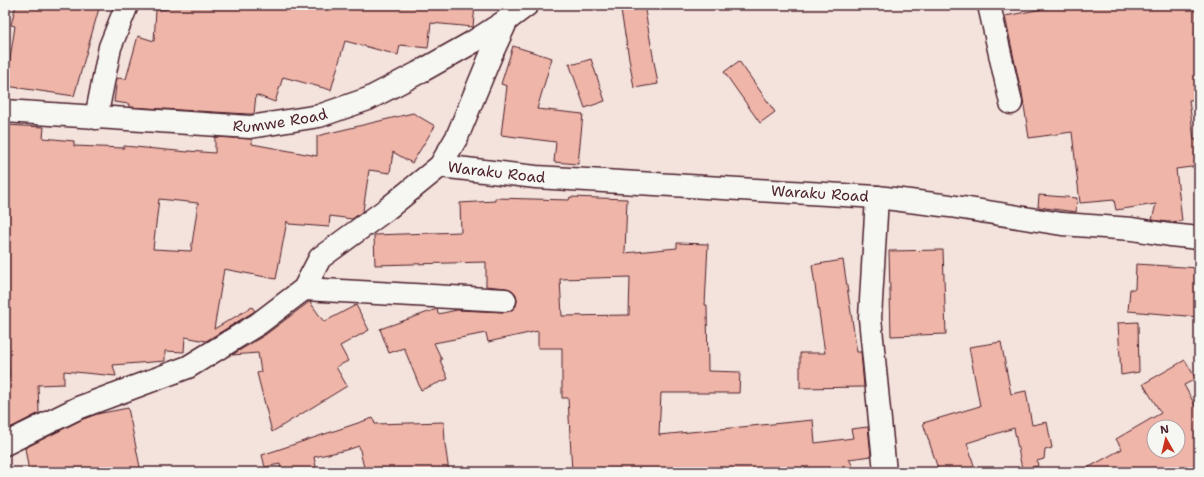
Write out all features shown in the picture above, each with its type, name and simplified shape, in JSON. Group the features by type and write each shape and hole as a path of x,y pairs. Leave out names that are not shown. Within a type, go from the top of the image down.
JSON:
{"street":[{"path":"96,118 110,47 128,5"},
{"name":"Rumwe Road","path":"5,111 250,127 319,116 368,99 473,42 527,5"},
{"path":"989,5 1011,103"},
{"path":"5,444 78,408 188,367 258,324 304,289 320,258 387,209 440,166 457,137 507,20"},
{"name":"Waraku Road","path":"440,166 536,177 877,197 950,206 1062,224 1132,229 1199,238"},
{"path":"877,197 870,318 885,472"},
{"path":"304,289 504,300"}],"building":[{"path":"16,5 100,5 74,96 6,86 15,26 11,25"},
{"path":"167,5 475,5 473,27 431,23 428,48 400,45 398,55 345,41 331,90 283,77 275,102 256,95 254,114 129,107 129,104 114,102 117,78 126,79 138,36 154,41 156,10 167,9"},
{"path":"620,5 644,5 658,84 634,88"},
{"path":"1072,5 1196,5 1199,43 1199,99 1189,100 1194,140 1199,139 1199,166 1176,169 1182,221 1168,222 1152,220 1156,204 1116,210 1114,200 1080,203 1072,132 1029,138 1021,86 1020,87 1005,16"},
{"path":"513,46 552,58 537,109 583,114 578,164 554,162 556,142 501,135 507,86 501,84"},
{"path":"591,59 605,101 585,108 569,63 575,64"},
{"path":"739,61 775,112 760,123 724,72"},
{"path":"413,113 435,126 412,163 393,152 390,173 369,170 363,211 352,219 330,216 329,227 289,224 287,221 276,279 224,269 214,329 252,307 255,311 206,341 185,337 184,352 165,351 165,361 113,365 116,376 64,371 64,384 38,385 39,413 12,427 8,427 6,378 9,378 7,323 5,324 5,125 44,127 43,138 74,141 74,146 124,148 124,146 215,153 215,137 252,139 252,144 317,156 317,136","holes":["159,199 198,203 191,251 153,249"]},
{"path":"1039,195 1077,198 1076,212 1038,207"},
{"path":"570,197 627,199 625,253 677,248 677,243 708,244 705,305 707,305 708,371 740,372 739,393 661,393 659,435 813,420 815,443 853,438 851,429 868,427 871,456 849,459 856,472 572,472 568,398 562,398 562,348 538,348 538,331 488,342 486,333 434,343 442,360 440,360 448,379 421,390 404,348 389,353 380,329 437,309 438,314 457,310 510,311 516,306 516,295 512,290 506,288 486,286 486,262 375,265 374,235 461,232 460,203 495,201 495,198 569,200","holes":["630,277 629,315 562,316 560,279"]},
{"path":"943,250 946,334 891,336 889,251"},
{"path":"843,260 857,352 861,352 864,387 800,388 800,353 825,353 812,265"},
{"path":"1136,264 1199,268 1199,317 1128,311 1130,289 1135,289"},
{"path":"309,302 324,322 356,305 369,330 340,346 348,361 336,367 347,386 272,432 257,373 261,372 258,353 232,355 265,335"},
{"path":"1138,322 1139,372 1121,375 1118,323"},
{"path":"1001,342 1011,394 1026,391 1032,425 1047,422 1052,448 1045,450 1044,459 1037,461 1038,466 1022,469 1014,428 967,443 976,472 939,472 923,423 980,406 969,347"},
{"path":"1185,360 1196,379 1184,385 1199,412 1199,472 1080,472 1122,449 1116,439 1146,422 1146,459 1186,459 1186,419 1151,419 1161,413 1143,384"},
{"path":"128,408 141,472 29,472 25,448 83,419 97,414"},
{"path":"373,418 375,424 444,422 449,472 365,472 359,446 314,457 317,472 282,472 280,464 265,467 262,455"}]}
